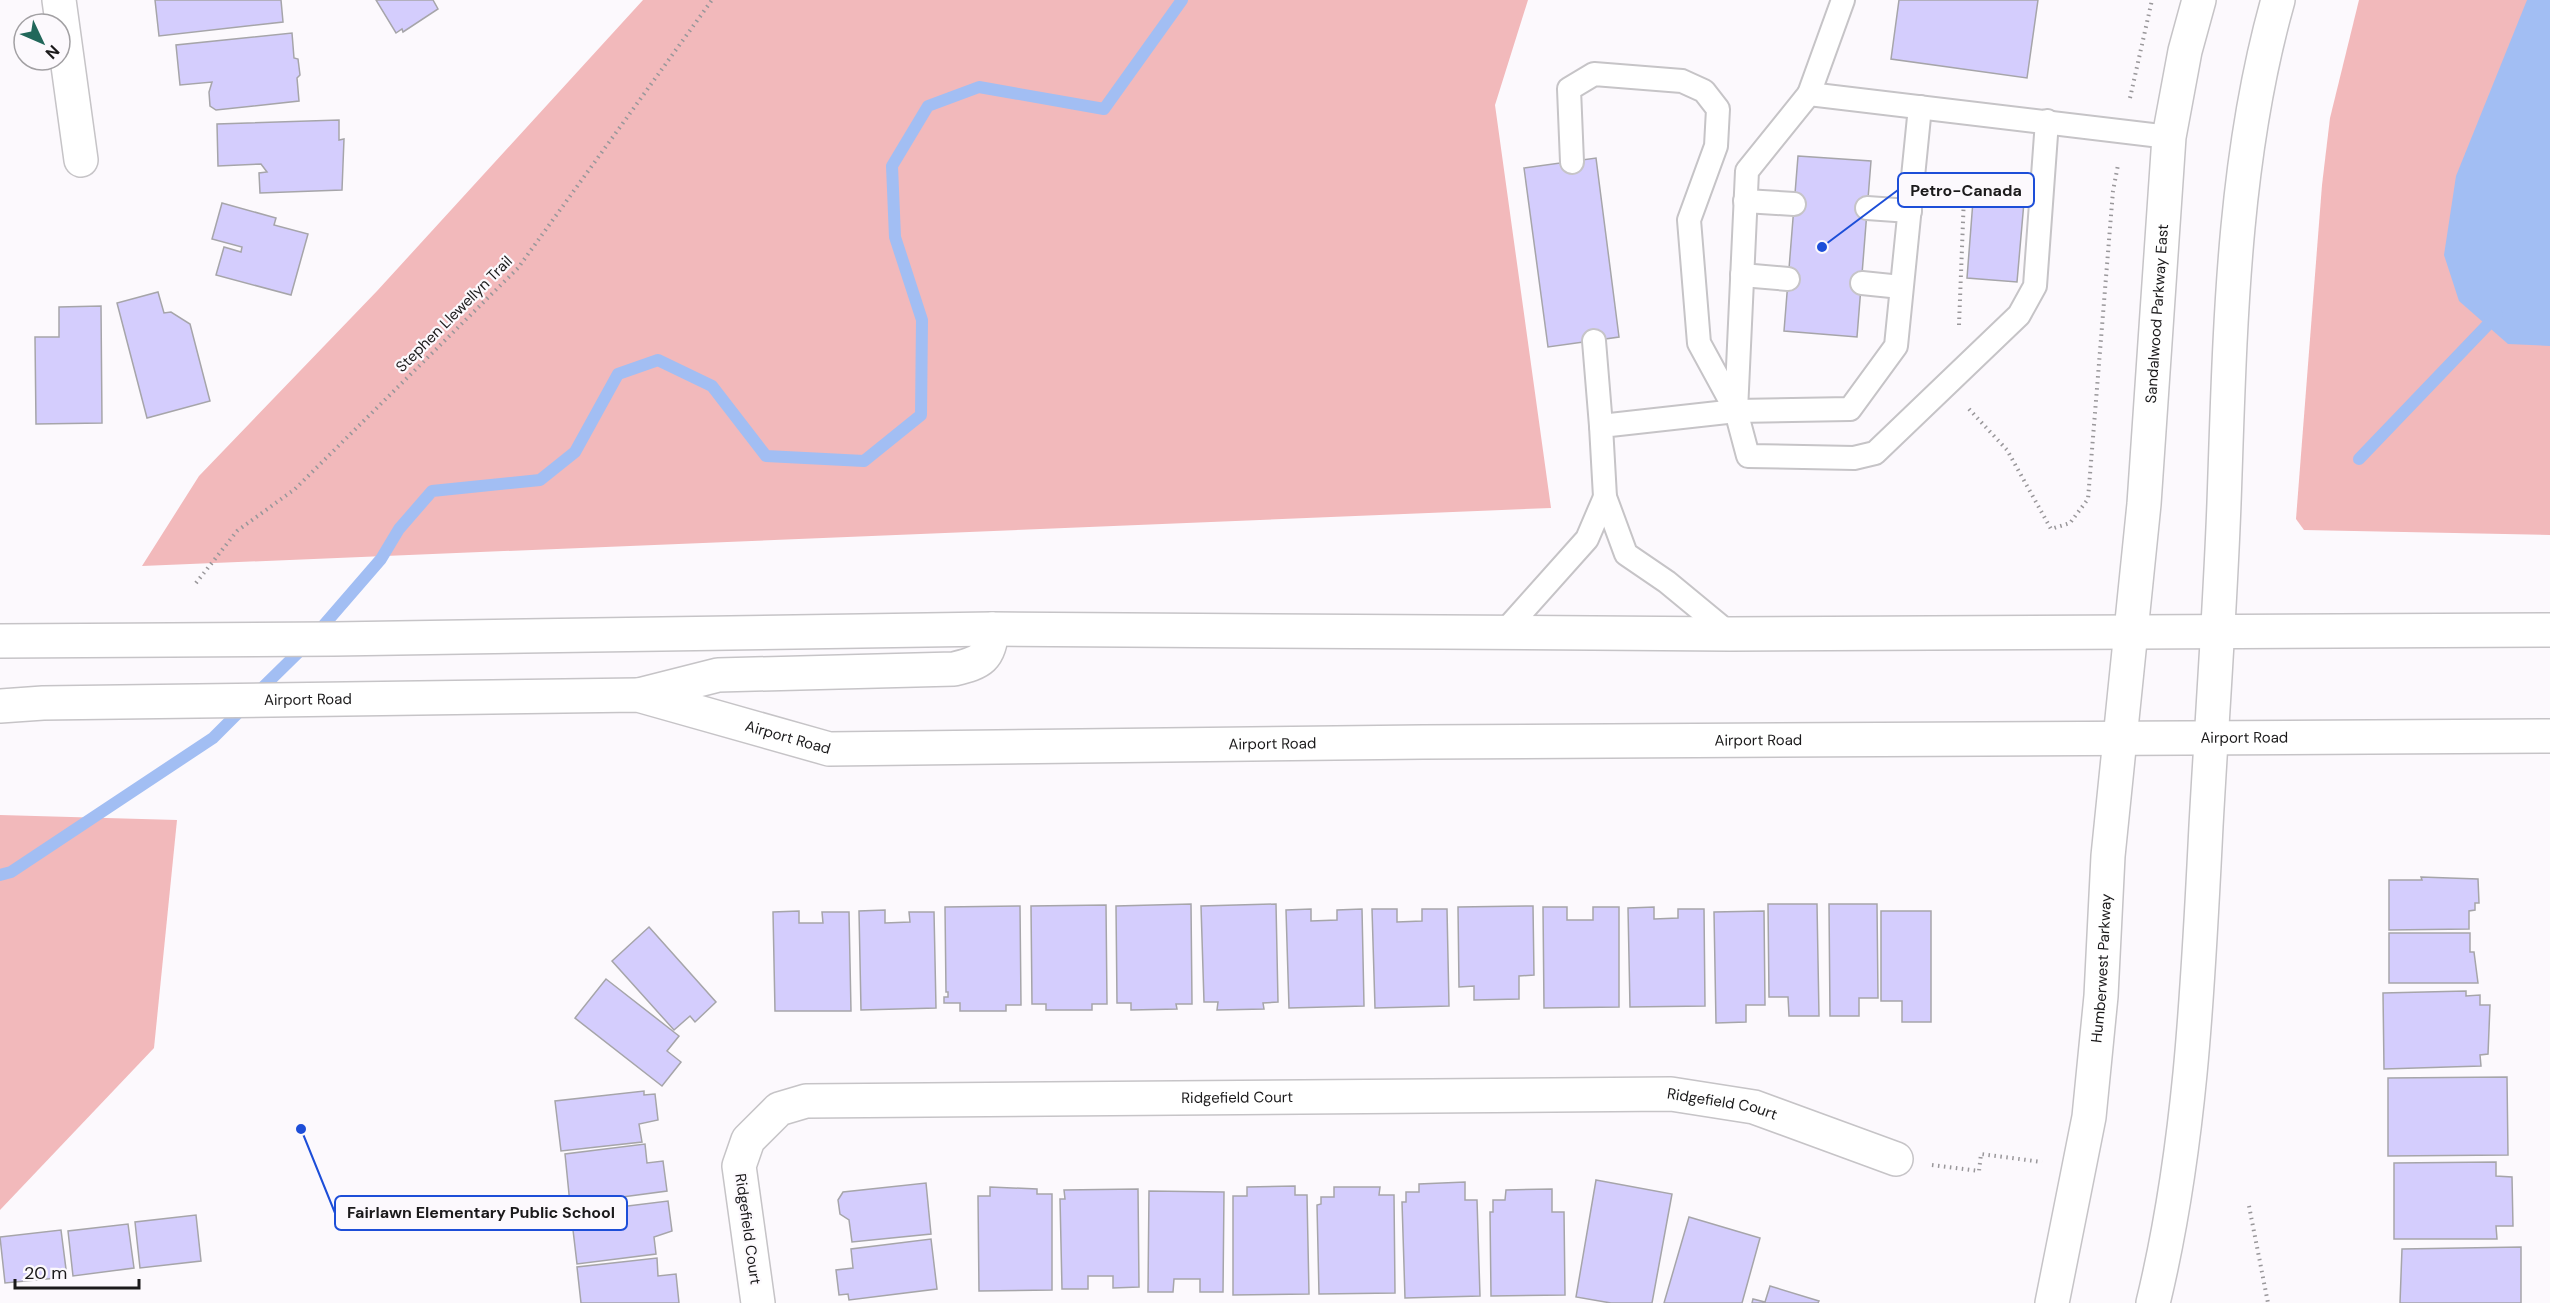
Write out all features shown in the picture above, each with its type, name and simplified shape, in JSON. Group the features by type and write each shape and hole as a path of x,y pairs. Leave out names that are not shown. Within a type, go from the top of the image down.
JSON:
{"main road":[{"path":"59,0 81,160"},
{"name":"Sandalwood Parkway East","path":"2131,631 2144,504 2169,137 2185,51 2199,0"},
{"path":"2153,1303 2163,1261 2189,1101 2217,631 2227,380 2240,212 2259,74 2278,0"},
{"path":"0,641 334,639 992,629 1730,634 2550,630"},
{"path":"638,695 718,675 954,669 978,662 990,649 992,629"},
{"name":"Humberwest Parkway","path":"2052,1303 2089,1117 2101,996 2108,856 2131,631"},
{"name":"Airport Road","path":"0,706 43,702 638,695 829,749 2120,737 2550,736"},
{"name":"Ridgefield Court","path":"758,1303 739,1166 748,1140 779,1109 806,1101 1146,1100 1293,1095 1671,1094 1755,1107 1896,1160"}],"lane":[{"path":"1736,411 1747,171 1809,94 1843,0"},
{"path":"1572,162 1569,89 1594,74 1682,81 1704,91 1718,109 1716,146 1689,220 1700,343 1736,411 1748,456 1854,458 1875,453 2019,315 2035,286 2047,121"},
{"path":"1809,94 2169,137"},
{"path":"1601,426 1736,411 1850,409 1896,346 1900,287 1920,107"},
{"path":"1745,201 1794,204"},
{"path":"1867,208 1910,211"},
{"path":"1742,275 1788,279"},
{"path":"1862,283 1900,287"},
{"path":"1594,341 1605,497 1626,554 1667,582 1730,634"},
{"path":"1503,633 1587,539 1605,497"}],"path":[{"name":"Stephen Llewellyn Trail","path":"196,583 237,531 295,489 518,268 712,0"},
{"path":"2070,524 2088,499 2113,191 2152,0"},
{"path":"1896,1160 1979,1171 1981,1154 2042,1162"},
{"path":"2249,1206 2268,1303"}],"shaded area":[{"path":"643,0 1528,0 1495,105 1551,508 142,566 199,476 377,291"},
{"path":"2359,0 2550,0 2550,535 2304,530 2296,519 2322,185 2330,118"},
{"path":"0,815 177,820 154,1048 0,1210"}],"water":[{"path":"2527,0 2550,0 2550,346 2508,344 2459,301 2444,255 2456,176"}],"building":[{"path":"155,0 281,0 283,22 159,36"},
{"path":"376,0 433,0 438,9 403,32 402,29 396,33"},
{"path":"1899,0 2038,0 2027,78 1891,59"},
{"path":"292,33 294,58 298,59 300,75 297,78 299,101 216,110 210,106 209,92 212,82 180,85 176,45"},
{"path":"339,120 339,140 344,139 342,190 260,193 259,173 267,172 261,164 218,166 217,124"},
{"path":"1798,156 1871,161 1857,337 1784,331"},
{"path":"1596,158 1619,337 1548,347 1524,168"},
{"path":"1975,175 2026,179 2017,282 1967,278"},
{"path":"222,203 276,218 274,225 308,234 291,295 216,275 224,247 241,252 242,247 212,239"},
{"path":"158,292 164,313 171,312 190,324 210,401 147,418 117,303"},
{"path":"101,306 102,423 36,424 35,337 59,337 59,307"},
{"path":"2421,877 2478,879 2479,903 2475,903 2475,910 2469,911 2469,929 2389,930 2389,880 2422,880"},
{"path":"1191,904 1192,1004 1176,1004 1177,1009 1131,1010 1131,1003 1117,1003 1116,906"},
{"path":"1276,904 1278,1002 1263,1003 1264,1009 1217,1010 1218,1002 1204,1002 1201,906"},
{"path":"1768,904 1817,904 1819,1016 1789,1016 1788,997 1769,997"},
{"path":"1829,904 1877,904 1878,998 1859,998 1859,1016 1830,1016"},
{"path":"1106,905 1107,1004 1092,1004 1092,1010 1046,1010 1046,1004 1032,1004 1031,906"},
{"path":"1020,906 1021,1005 1006,1005 1006,1011 960,1011 960,1003 944,1003 944,997 948,997 948,992 946,992 945,907"},
{"path":"1533,906 1534,975 1519,976 1519,999 1474,1000 1474,986 1459,987 1458,907"},
{"path":"1543,907 1567,907 1567,920 1593,920 1593,907 1619,907 1619,1007 1544,1008"},
{"path":"1654,907 1654,919 1678,918 1678,909 1704,909 1705,1006 1630,1007 1628,908"},
{"path":"1311,909 1311,921 1337,920 1337,910 1362,909 1364,1006 1289,1008 1286,910"},
{"path":"1372,909 1397,909 1397,922 1422,921 1422,909 1447,909 1449,1006 1375,1008"},
{"path":"885,910 885,923 910,922 909,912 934,912 936,1008 861,1010 859,911"},
{"path":"799,911 799,923 823,923 822,912 849,912 851,1011 775,1011 773,912"},
{"path":"1764,911 1765,1005 1746,1005 1746,1022 1716,1023 1714,912"},
{"path":"1881,911 1931,911 1931,1022 1902,1022 1902,1001 1881,1001"},
{"path":"649,927 716,1002 695,1022 690,1016 674,1030 612,961"},
{"path":"2389,933 2470,933 2470,952 2474,952 2478,983 2389,983"},
{"path":"606,979 679,1036 667,1051 681,1062 662,1086 575,1018"},
{"path":"2466,991 2466,996 2480,995 2480,1005 2490,1005 2488,1054 2480,1055 2481,1066 2384,1069 2383,993"},
{"path":"2507,1077 2508,1155 2388,1156 2388,1078"},
{"path":"644,1091 644,1095 655,1094 658,1120 639,1124 642,1142 561,1151 555,1101"},
{"path":"645,1144 647,1163 663,1161 667,1191 570,1204 565,1154"},
{"path":"2496,1162 2496,1176 2512,1177 2513,1226 2496,1226 2497,1239 2394,1239 2394,1163"},
{"path":"1596,1180 1672,1194 1652,1303 1611,1303 1576,1297"},
{"path":"1465,1182 1465,1200 1477,1200 1480,1296 1405,1298 1402,1202 1406,1202 1406,1192 1419,1192 1419,1184"},
{"path":"926,1183 931,1234 852,1242 849,1220 840,1214 838,1200 843,1192"},
{"path":"1295,1186 1295,1195 1307,1195 1309,1294 1233,1295 1233,1196 1247,1196 1247,1187"},
{"path":"990,1187 1037,1189 1037,1194 1052,1194 1052,1290 979,1291 978,1196 990,1196"},
{"path":"1334,1187 1380,1187 1379,1195 1394,1195 1395,1293 1319,1294 1317,1205 1321,1204 1321,1197 1334,1197"},
{"path":"1138,1189 1139,1287 1113,1288 1113,1276 1088,1276 1088,1289 1062,1289 1060,1199 1065,1199 1064,1190"},
{"path":"1552,1189 1552,1212 1564,1212 1565,1295 1491,1296 1490,1212 1493,1212 1493,1200 1505,1200 1506,1190"},
{"path":"1149,1191 1224,1192 1223,1292 1200,1292 1200,1279 1174,1279 1173,1292 1148,1292"},
{"path":"668,1201 672,1231 654,1237 656,1254 577,1264 571,1213"},
{"path":"196,1215 201,1261 140,1268 135,1222"},
{"path":"1689,1217 1760,1238 1742,1303 1664,1303"},
{"path":"128,1224 134,1268 73,1276 68,1231"},
{"path":"61,1230 67,1277 5,1283 0,1237"},
{"path":"931,1239 937,1289 849,1300 848,1294 839,1295 836,1270 853,1268 851,1249"},
{"path":"2521,1247 2521,1303 2400,1303 2402,1249"},
{"path":"657,1258 658,1276 676,1274 679,1303 581,1303 577,1267"},
{"path":"1770,1286 1819,1301 1818,1303 1752,1303 1753,1299 1765,1302"}],"waterway":[{"path":"257,693 310,641 381,559 399,529 432,491 540,480 575,452 618,374 658,360 712,386 766,456 864,461 921,415 922,320 895,237 892,166 928,106 979,87 1104,109 1182,0"},
{"path":"2359,459 2497,315"},
{"path":"0,875 11,872 213,738 245,706"}],"place":[{"name":"Petro-Canada","path":"1822,247"},
{"name":"Fairlawn Elementary Public School","path":"301,1129"}]}
